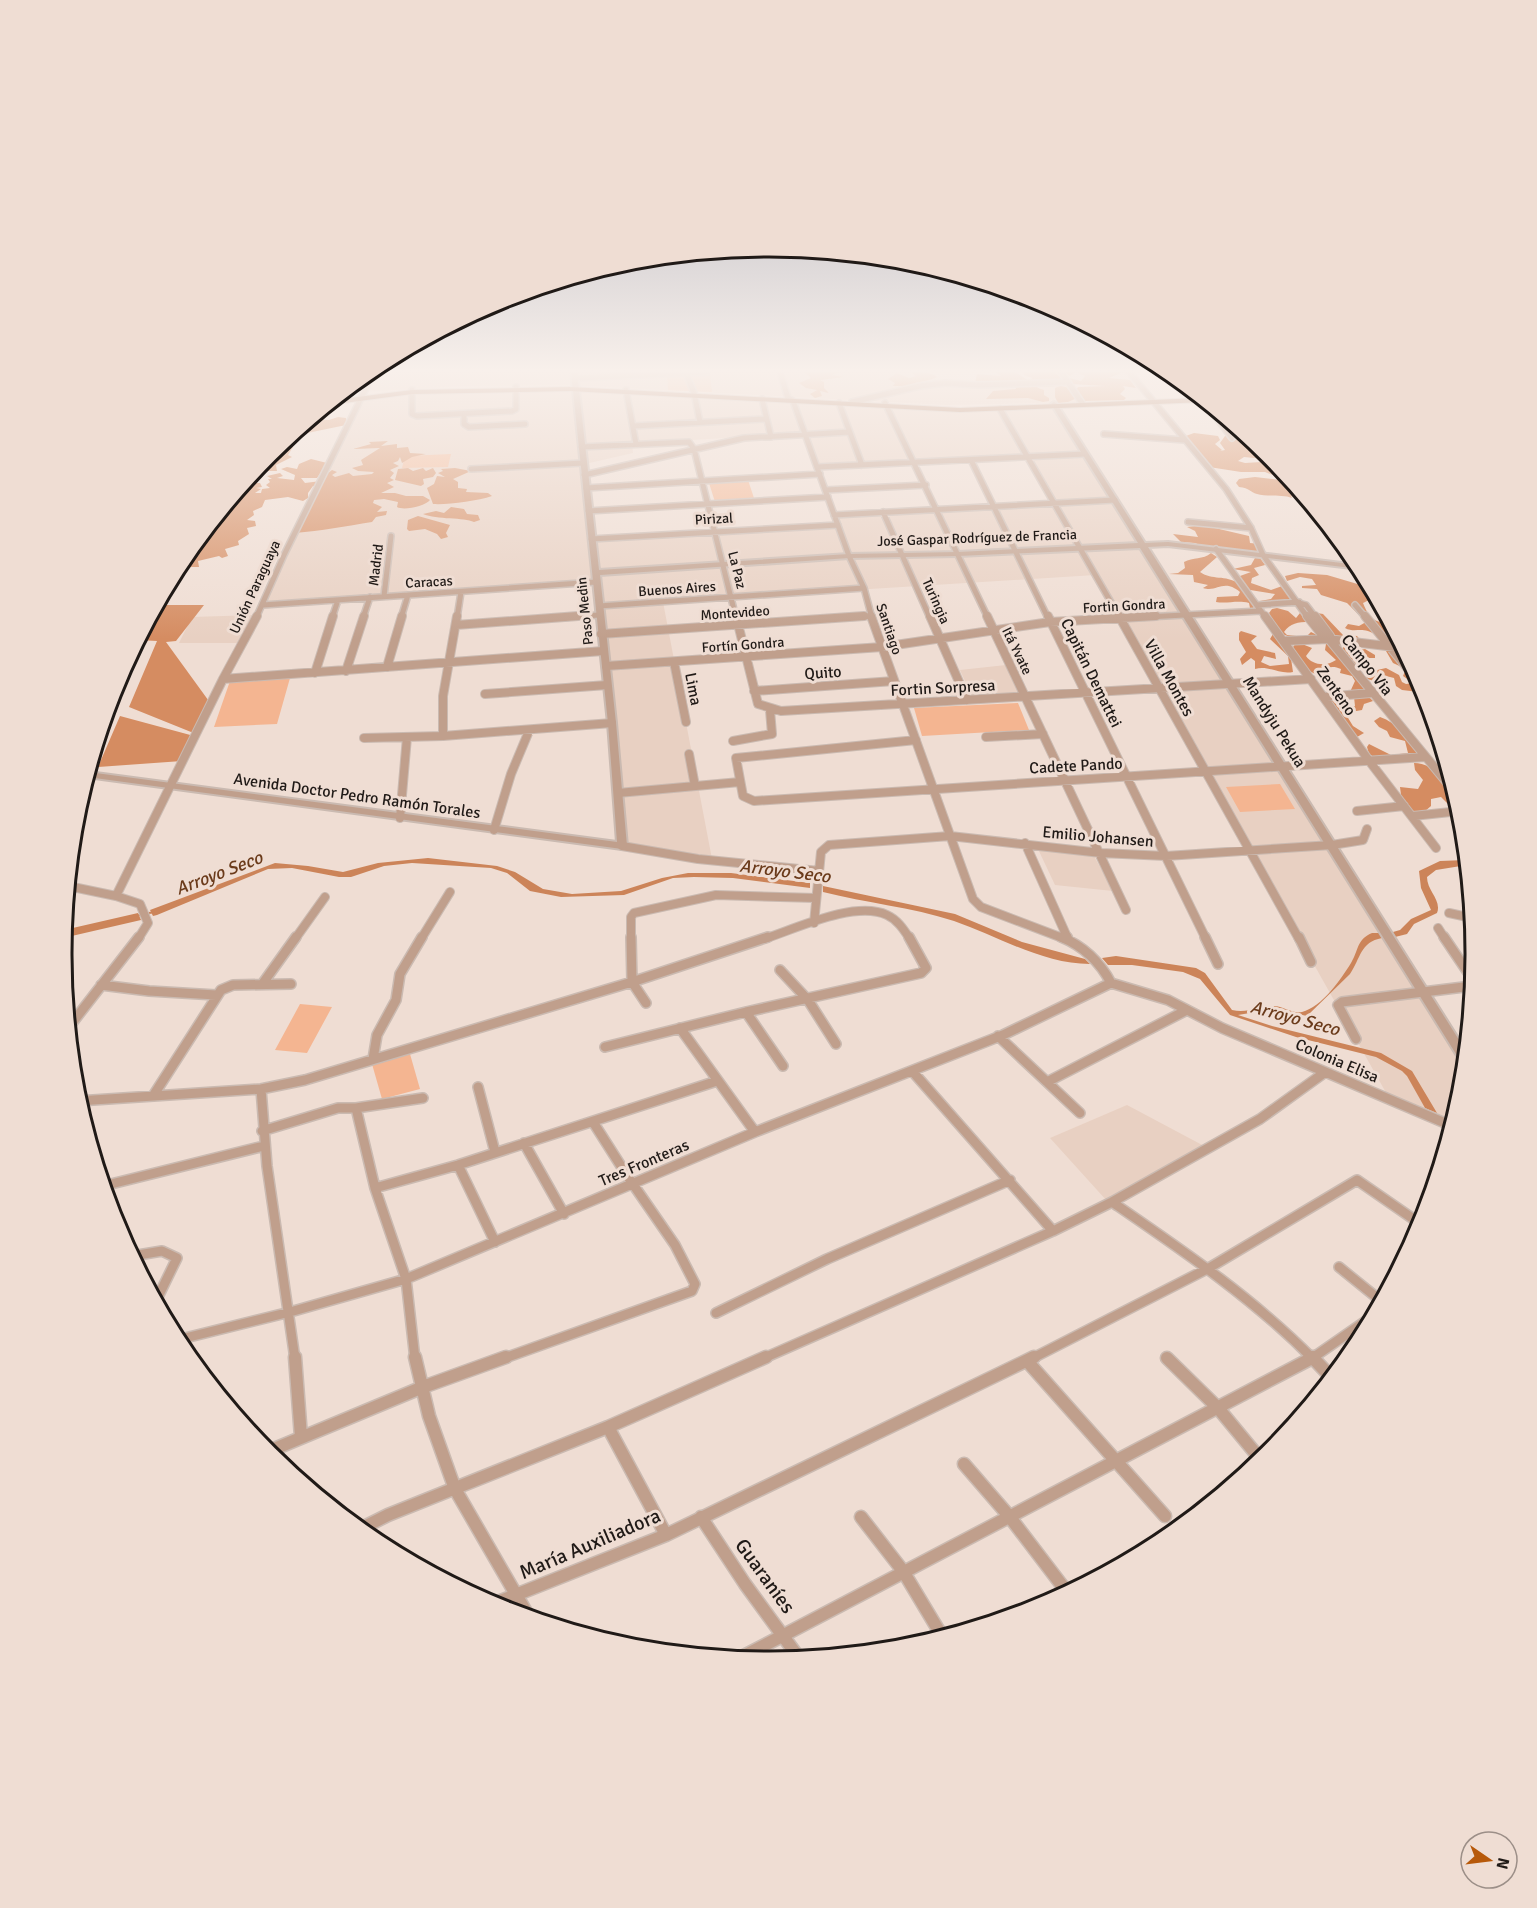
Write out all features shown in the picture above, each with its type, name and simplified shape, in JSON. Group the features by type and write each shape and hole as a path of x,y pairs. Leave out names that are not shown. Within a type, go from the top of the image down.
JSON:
{"street":[{"name":"Unión Paraguaya","path":"116,896 223,679 263,605 284,555 331,461"},
{"path":"584,475 643,461"},
{"name":"La Paz","path":"697,461 758,704"},
{"name":"Santiago","path":"815,461 849,556 864,588 871,616 973,899 981,908 1068,940"},
{"path":"860,461 862,465"},
{"path":"586,488 702,481 862,465 942,461"},
{"name":"Capitán Demattei","path":"972,461 1218,964"},
{"name":"Villa Montes","path":"1030,461 1251,850 1311,962"},
{"name":"Mandyju Pekua","path":"1089,461 1458,1048"},
{"name":"Campo Via","path":"1202,461 1226,489 1251,528 1263,555 1299,602 1298,605 1323,636 1328,638 1442,776"},
{"name":"Itá Yvate","path":"915,462 1101,852 1126,910"},
{"path":"471,469 583,463"},
{"name":"Paso Medin","path":"583,463 612,723 622,846"},
{"path":"588,512 926,485"},
{"path":"834,515 1115,501"},
{"name":"Turingia","path":"883,512 967,700"},
{"path":"1188,522 1251,528"},
{"name":"Pirizal","path":"591,539 838,525"},
{"name":"Madrid","path":"384,596 391,536"},
{"name":"José Gaspar Rodríguez de Francia","path":"596,578 724,565 849,556 958,554 1168,544 1347,565"},
{"name":"Zenteno","path":"1216,549 1370,762 1436,848"},
{"name":"Caracas","path":"263,605 461,592 596,578"},
{"name":"Buenos Aires","path":"456,625 731,597 864,588"},
{"path":"443,736 443,696 461,592"},
{"path":"387,667 408,596"},
{"path":"346,671 370,597"},
{"path":"315,673 338,600"},
{"name":"Fortin Gondra","path":"882,647 1050,622 1187,614 1299,602"},
{"path":"1355,605 1398,657"},
{"name":"Montevideo","path":"601,634 871,616"},
{"path":"1284,641 1328,638 1394,647"},
{"name":"Fortín Gondra","path":"606,666 882,647"},
{"path":"223,679 603,651"},
{"name":"Lima","path":"674,662 686,722"},
{"name":"Fortin Sorpresa","path":"758,704 770,710 782,711 1311,679"},
{"name":"Quito","path":"754,691 894,681"},
{"path":"485,694 607,685"},
{"path":"1324,697 1371,693"},
{"path":"733,741 772,734 770,710"},
{"path":"364,738 529,731 612,723"},
{"path":"494,830 511,774 529,731"},
{"path":"986,737 1043,734"},
{"path":"400,818 407,737"},
{"path":"618,793 740,783 736,758 916,740"},
{"path":"689,754 695,786"},
{"name":"Cadete Pando","path":"740,783 744,799 754,801 1425,757"},
{"name":"Avenida Doctor Pedro Ramón Torales","path":"96,776 622,846"},
{"path":"1357,811 1404,806"},
{"path":"1413,816 1451,812"},
{"name":"Emilio Johansen","path":"819,871 821,852 829,845 950,836 1101,852 1166,856 1332,845 1363,840 1367,829"},
{"path":"1025,843 1068,940 1084,949 1111,982"},
{"path":"622,846 698,859 819,871 814,923"},
{"path":"75,888 116,896 140,904 148,923 146,929 75,1019"},
{"path":"646,1002 632,981 631,917 634,913 716,895 816,890"},
{"path":"373,1059 377,1035 398,994 400,974 450,892"},
{"path":"264,983 325,897"},
{"path":"88,1100 261,1089 314,1078 632,981 840,914 863,910 894,916 926,969 921,973 746,1012 605,1047"},
{"path":"1449,913 1464,916"},
{"path":"1438,928 1465,967"},
{"path":"780,970 808,1000 836,1044"},
{"name":"Colonia Elisa","path":"1111,982 1151,994 1324,1073 1444,1122"},
{"name":"Tres Fronteras","path":"187,1338 290,1312 406,1279 755,1132 913,1072 998,1036 1111,982"},
{"path":"153,1096 216,995 233,985 291,984"},
{"path":"101,985 149,991 216,995"},
{"path":"1356,1039 1340,1003 1464,987"},
{"path":"1047,1082 1187,1010"},
{"path":"746,1012 783,1066"},
{"path":"680,1029 755,1132"},
{"path":"998,1036 1080,1113"},
{"path":"913,1072 1053,1231"},
{"path":"370,1525 608,1427 1053,1231 1113,1202 1260,1119 1324,1073"},
{"path":"375,1188 458,1165 717,1081"},
{"path":"478,1087 495,1152"},
{"path":"261,1089 262,1131 300,1391 301,1437"},
{"path":"262,1131 338,1108 356,1108 423,1098"},
{"path":"356,1108 375,1188 406,1279 415,1359 429,1416 455,1488 523,1605"},
{"path":"277,1447 423,1387 692,1291 695,1284 688,1264 670,1234 632,1184 593,1122"},
{"path":"524,1143 564,1214"},
{"path":"111,1184 264,1146"},
{"path":"458,1165 495,1242"},
{"path":"716,1313 827,1259 1010,1180"},
{"name":"María Auxiliadora","path":"508,1599 666,1535 1027,1361 1209,1268 1357,1180 1413,1219"},
{"path":"1113,1202 1209,1268 1326,1371"},
{"path":"140,1254 162,1250 173,1253 177,1258 160,1293"},
{"path":"1339,1268 1375,1296"},
{"path":"755,1650 1313,1358 1357,1327"},
{"path":"1167,1358 1218,1408 1255,1452"},
{"path":"1027,1361 1165,1516"},
{"path":"608,1427 666,1535"},
{"path":"964,1464 1009,1516 1062,1585"},
{"name":"Guaraníes","path":"700,1517 745,1584 794,1650"},
{"path":"861,1517 903,1571 938,1629"}],"shaded area":[{"path":"277,461 284,461 276,465 277,471 268,471"},
{"path":"306,461 319,461 327,463 317,478 301,478 305,483 321,481 322,484 324,482 322,478 332,470 337,472 332,475 335,477 349,473 353,476 374,472 358,471 352,468 363,465 361,461 398,461 393,463 399,466 390,470 394,473 390,478 394,480 387,483 394,487 381,493 423,496 430,500 419,506 400,508 397,507 398,502 384,499 374,500 373,503 382,507 377,512 387,511 386,515 376,517 372,522 295,533 318,486 313,486 308,493 308,498 303,501 288,497 265,500 262,507 253,511 254,515 247,520 255,521 256,526 247,528 249,534 238,541 239,545 225,549 228,556 198,561 199,567 188,568 216,530 256,483 260,483 262,487 256,488 261,489 255,493 261,493 262,489 270,488 266,485 270,482 268,479 272,479 267,476 280,473 283,476 277,478 294,480 295,475 281,469 287,467 297,469 299,464"},
{"path":"330,461 598,461 585,464 591,539 834,523 832,515 1053,502 1031,461 1085,461 1458,1052 1444,1122 1389,1098 1095,575 663,602 712,859 622,844 597,582 260,602"},
{"path":"404,461 449,461 448,467 402,468"},
{"path":"812,461 930,461 814,467"},
{"path":"1204,461 1261,462 1273,475 1265,472 1241,472 1209,467"},
{"path":"408,468 413,471 423,468 426,471 433,468 436,473 433,477 423,479 424,484 421,486 395,480 398,469"},
{"path":"455,468 471,471 453,479 458,482 458,488 467,489 466,492 488,493 492,496 478,500 433,504 427,488 434,484 437,476 445,477 438,473 443,471 441,469"},
{"path":"1255,477 1277,479 1293,497 1260,495 1239,487 1236,483 1239,479"},
{"path":"748,480 754,498 715,502 709,483"},
{"path":"451,507 464,509 467,514 478,515 480,520 474,522 423,514 436,511 444,513"},
{"path":"418,516 450,525 446,533 448,537 441,539 437,534 425,529 409,531 407,529 408,520"},
{"path":"1202,525 1249,536 1250,543 1260,544 1262,549 1259,552 1202,546 1181,542 1173,534 1198,537 1195,531 1187,527"},
{"path":"1211,553 1217,557 1200,572 1205,575 1229,579 1240,584 1240,576 1251,572 1233,569 1251,565 1255,558 1260,558 1265,565 1254,568 1259,575 1252,578 1251,583 1271,590 1285,585 1290,588 1293,597 1287,601 1263,603 1260,601 1271,599 1275,594 1244,589 1246,596 1255,606 1253,608 1245,602 1216,602 1217,597 1238,596 1240,592 1229,586 1203,588 1208,585 1194,582 1193,575 1169,574 1178,573 1185,568 1184,562 1205,557"},
{"path":"1298,573 1327,575 1359,584 1368,600 1363,603 1368,614 1380,622 1386,633 1386,644 1375,647 1355,646 1336,637 1317,613 1323,614 1343,635 1357,636 1362,642 1379,641 1377,636 1367,631 1345,628 1348,624 1359,626 1366,622 1347,603 1321,595 1317,589 1302,588 1302,586 1316,585 1312,579 1300,577 1287,581 1285,576"},
{"path":"166,605 204,605 176,641 166,642 211,704 196,734 129,707 157,641 147,640"},
{"path":"1272,609 1288,611 1296,618 1300,613 1309,618 1309,622 1289,627 1284,632 1287,635 1306,637 1311,632 1319,636 1305,642 1279,633 1269,613"},
{"path":"255,615 240,643 179,643 192,617"},
{"path":"1241,631 1257,636 1251,641 1257,649 1275,653 1276,659 1264,656 1261,662 1270,666 1289,664 1288,656 1270,639 1273,634 1290,652 1293,672 1255,669 1255,661 1251,658 1242,665 1240,659 1246,652 1239,640"},
{"path":"1297,642 1312,648 1306,656 1320,664 1328,664 1336,660 1325,650 1326,644 1331,644 1336,654 1367,681 1366,694 1373,701 1364,704 1362,710 1345,713 1353,726 1364,733 1357,737 1349,731 1329,700 1338,698 1337,701 1341,707 1349,709 1355,706 1354,697 1328,692 1325,687 1326,682 1332,683 1339,691 1350,692 1355,681 1352,676 1340,673 1341,669 1334,667 1315,674 1308,670 1293,647"},
{"path":"1343,644 1355,651 1365,649 1375,655 1375,658 1358,658 1366,667 1357,670 1355,664 1343,651"},
{"path":"1387,648 1403,668 1393,663 1386,651"},
{"path":"1006,665 1021,695 972,697 960,670"},
{"path":"1386,668 1399,675 1402,682 1410,683 1414,691 1402,690 1396,686 1394,678 1374,673 1377,679 1374,681 1364,678 1373,671"},
{"path":"290,678 277,724 214,727 230,681"},
{"path":"1018,703 1029,730 922,736 914,708"},
{"path":"120,716 194,736 182,761 98,766"},
{"path":"1380,717 1397,727 1420,751 1407,761 1370,757 1367,747 1369,744 1391,755 1408,753 1405,741 1390,737 1387,731 1374,721"},
{"path":"1414,763 1422,764 1442,777 1449,805 1441,797 1431,799 1431,806 1424,812 1403,810 1400,787 1418,789 1423,780 1415,770"},
{"path":"1280,784 1295,809 1240,812 1226,787"},
{"path":"1038,849 1094,856 1113,891 1055,885"},
{"path":"428,858 497,866 515,872 543,889 572,894 621,891 662,878 688,873 731,873 810,883 810,888 733,878 694,877 673,878 624,895 561,897 530,891 507,873 491,868 412,863 384,866 351,877 339,877 292,868 268,869 157,915 153,916 150,910 275,863 343,872 378,863"},
{"path":"1459,860 1459,866 1436,870 1427,877 1429,887 1438,904 1437,913 1414,924 1407,934 1395,937 1393,932 1400,930 1411,919 1431,910 1421,888 1419,871 1440,861"},
{"path":"823,886 955,914 1022,942 1085,959 1090,964 1072,963 1037,954 938,916 823,892"},
{"path":"138,913 141,920 72,936 73,928"},
{"path":"1372,933 1379,933 1382,938 1365,947 1350,974 1307,1016 1274,1009 1238,1015 1272,1026 1381,1053 1412,1071 1437,1113 1425,1108 1402,1071 1376,1057 1296,1037 1230,1015 1200,979 1183,972 1132,965 1108,965 1102,958 1116,956 1196,968 1205,973 1232,1010 1243,1011 1274,1006 1302,1012 1324,999 1351,963 1360,942"},
{"path":"300,1004 332,1007 307,1053 275,1050"},
{"path":"410,1054 420,1089 382,1099 372,1064"},
{"path":"1127,1105 1206,1147 1107,1201 1050,1138"}],"waterway":[{"name":"Arroyo Seco","path":"136,916 154,912"}]}
